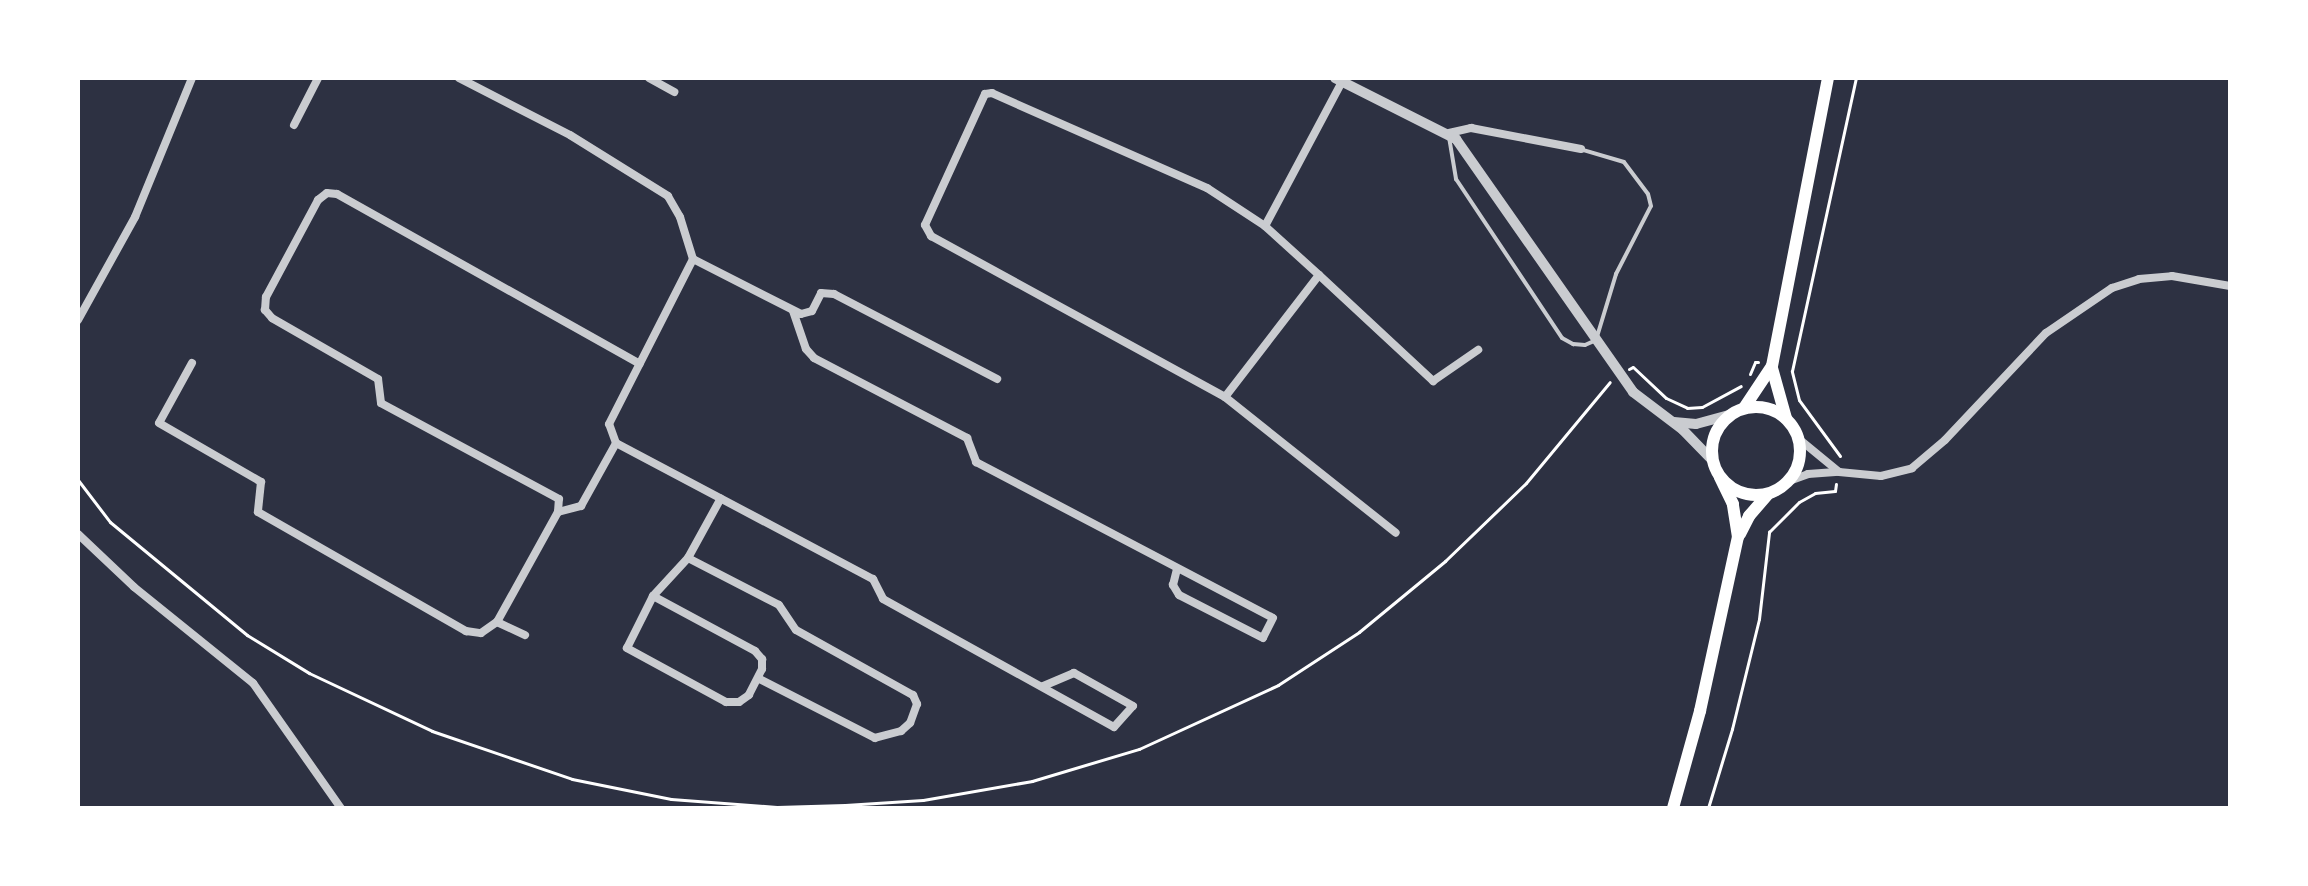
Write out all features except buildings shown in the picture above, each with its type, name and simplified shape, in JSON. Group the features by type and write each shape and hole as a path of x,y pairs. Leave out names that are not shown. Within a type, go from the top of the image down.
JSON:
{"main road":[{"path":"1673,808 1700,711 1738,537 1749,516 1769,494 1789,481 1800,454 1799,439 1786,418 1775,387 1772,366 1828,78"},
{"path":"1738,537 1733,504 1713,461 1715,435 1730,415 1744,408 1772,366"},
{"path":"1744,408 1773,410 1786,418"},
{"path":"1720,477 1742,493 1769,494"}],"street":[{"path":"78,320 135,217 192,78"},
{"path":"294,125 318,78"},
{"path":"459,78 558,129 668,196 680,217 693,259 609,424 616,443 873,579 883,599 1114,727 1133,706 1074,673 1043,686"},
{"path":"649,78 674,92"},
{"path":"1265,226 1339,80 1449,133 1461,144 1618,374 1642,402 1672,422 1713,461"},
{"path":"1396,533 1225,397 931,236 925,225 985,94 992,93 1207,188 1265,226 1433,381 1478,350"},
{"path":"1449,133 1471,128 1581,149"},
{"path":"192,363 159,423 261,482 258,512 466,631 481,633 497,622 558,512 559,499 381,403 378,379 272,318 265,310 266,297 318,200 327,193 337,194 640,364"},
{"path":"693,259 793,311 807,313 821,293 834,294 997,379"},
{"path":"1225,397 1319,275"},
{"path":"1789,481 1808,474 1839,472 1881,476 1912,468 1945,440 2046,333 2112,288 2139,279 2172,276 2230,286"},
{"path":"793,311 806,349 814,358 967,438 976,462 1273,618 1263,638 1179,595 1173,585 1177,569"},
{"path":"1672,422 1696,424 1730,415"},
{"path":"1799,439 1839,472"},
{"path":"558,512 581,506 616,443"},
{"path":"653,596 755,651 762,659 758,678 749,695 739,702 726,702 627,648 653,596 688,558 721,498"},
{"path":"78,534 134,587 253,683 341,808"},
{"path":"688,558 779,605 796,630 913,695 917,704 910,723 901,731 875,738 758,678"},
{"path":"497,622 525,635"}],"lane":[{"path":"1449,133 1456,179 1562,338 1573,344 1596,340 1616,274 1651,206 1648,194 1624,162 1581,149"}],"path":[{"path":"1708,808 1732,729 1759,619 1769,532 1799,502 1815,493 1835,491 1839,472 1840,454 1807,414 1796,391 1792,371 1856,78"},
{"path":"1749,376 1755,362 1772,366"},
{"path":"1618,374 1633,367 1666,398 1687,408 1702,407 1744,385"}]}
